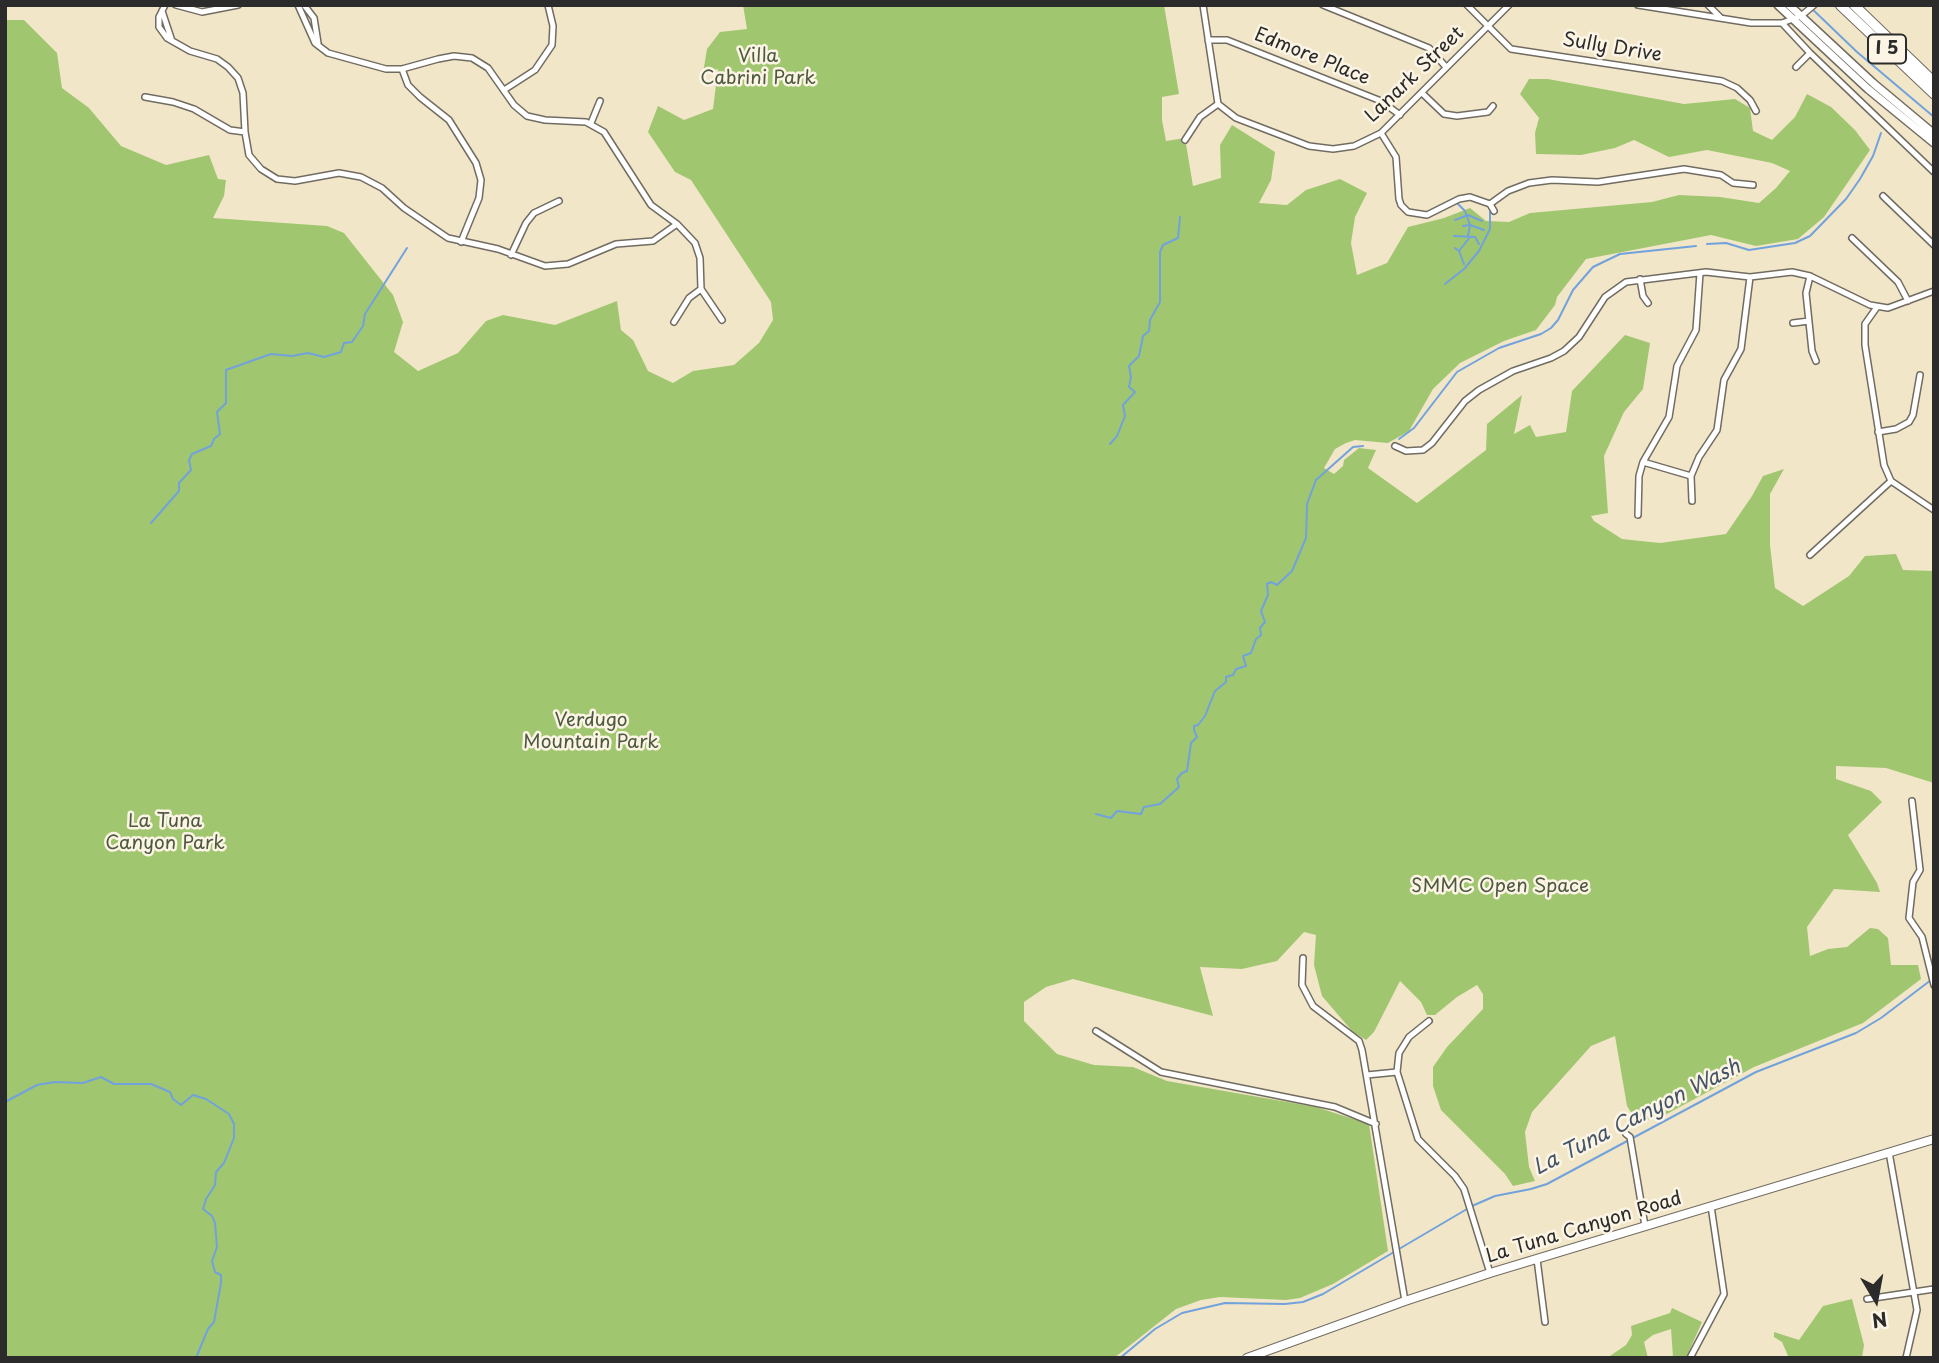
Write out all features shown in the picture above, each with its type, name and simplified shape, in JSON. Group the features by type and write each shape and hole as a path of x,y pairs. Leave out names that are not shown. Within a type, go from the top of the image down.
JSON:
{"highway":[{"name":"I 5","path":"1840,5 1934,94"},
{"path":"1848,5 1934,85"},
{"path":"1854,5 1934,85"},
{"name":"I 5","path":"1862,5 1934,76"}],"main road":[{"path":"1777,5 1868,89 1934,143"},
{"path":"1789,5 1803,14 1873,83 1934,134"},
{"name":"La Tuna Canyon Road","path":"1247,1358 1490,1273 1934,1139"}],"street":[{"path":"176,5 202,12 238,5"},
{"path":"298,5 310,35 319,48 328,53 386,69 402,69 454,56 472,58 488,68 521,112 536,119 591,123 604,132 651,205 677,224 699,249 701,289 722,320"},
{"path":"304,5 314,18 319,48"},
{"path":"503,90 535,70 552,45 553,26 548,5"},
{"path":"1185,140 1200,117 1219,104 1203,5"},
{"path":"1323,5 1429,48 1446,67"},
{"name":"Sully Drive","path":"1467,5 1511,49 1722,81 1737,88 1751,100 1756,111"},
{"name":"Lanark Street","path":"1219,104 1236,118 1318,148 1354,146 1381,133 1509,5"},
{"path":"1638,5 1751,23 1782,23 1793,20 1814,5"},
{"path":"1708,5 1720,18"},
{"path":"164,8 159,17 159,27 172,41 190,51 217,59 228,66 238,78 243,93 249,155 261,169 277,179 295,181 339,173 361,177 382,188 448,238 498,249 545,266 568,264 616,244 653,241 677,224"},
{"path":"1782,23 1934,172"},
{"name":"Edmore Place","path":"1208,40 1227,40 1381,101 1400,115"},
{"path":"1796,67 1810,53"},
{"path":"402,69 408,85 419,97 449,120 476,163 481,180 480,198 461,242"},
{"path":"1422,93 1444,114 1457,116 1488,112 1493,106"},
{"path":"145,97 194,109 229,130 245,132"},
{"path":"591,123 600,101"},
{"path":"1381,133 1396,157 1399,198 1401,205 1408,212 1427,215 1465,197 1477,198 1490,204 1494,211"},
{"path":"1490,204 1508,191 1530,183 1552,180 1598,182 1684,169 1721,175 1733,183 1753,184"},
{"path":"1883,196 1934,245"},
{"path":"511,255 526,223 534,214 559,201"},
{"path":"1852,238 1898,282 1908,301"},
{"path":"1395,446 1406,451 1423,450 1432,443 1465,401 1513,371 1564,351 1579,337 1605,298 1626,282 1700,272 1749,276 1792,272 1810,275 1877,307 1888,308 1934,291"},
{"path":"1638,515 1639,476 1643,462 1670,417 1677,366 1696,330 1700,272"},
{"path":"1810,275 1806,293 1812,351 1816,361"},
{"path":"1692,501 1691,476 1699,457 1717,430 1724,380 1741,349 1749,276"},
{"path":"1640,279 1643,296 1648,303"},
{"path":"674,322 689,298 701,289"},
{"path":"1877,307 1865,324 1865,345 1884,465 1891,481 1934,510"},
{"path":"1793,323 1809,321"},
{"path":"1878,432 1896,429 1909,422 1913,415 1920,375"},
{"path":"1643,462 1691,476"},
{"path":"1810,555 1891,481"},
{"path":"1912,801 1920,870 1913,882 1909,918 1922,937 1932,978"},
{"path":"1303,958 1302,985 1313,1006 1359,1041 1376,1124 1405,1301"},
{"path":"1429,1021 1409,1037 1399,1053 1397,1072 1418,1139 1460,1183 1490,1273"},
{"path":"1096,1031 1161,1072 1335,1107 1376,1124"},
{"path":"1367,1075 1397,1072"},
{"path":"1629,1138 1645,1226"},
{"path":"1889,1152 1917,1315 1906,1358"},
{"path":"1690,1358 1724,1294 1711,1206"},
{"path":"1537,1259 1545,1322"},
{"path":"1867,1299 1934,1289"}],"green space":[{"path":"743,5 1164,5 1179,94 1162,97 1162,120 1166,141 1185,138 1193,186 1221,178 1220,145 1232,125 1275,152 1271,180 1259,203 1287,205 1306,190 1340,179 1367,193 1355,217 1351,243 1357,275 1387,263 1408,227 1470,208 1486,221 1509,222 1530,213 1652,202 1679,195 1759,203 1790,171 1772,163 1707,150 1669,157 1634,140 1615,148 1581,155 1536,154 1535,133 1539,118 1520,94 1529,79 1548,79 1684,104 1735,99 1750,108 1753,131 1772,140 1795,117 1807,94 1831,107 1855,130 1870,150 1824,217 1798,239 1756,246 1711,235 1586,259 1536,330 1504,341 1460,363 1433,389 1409,431 1388,443 1355,440 1346,443 1335,449 1324,468 1334,474 1343,466 1344,460 1359,448 1376,450 1368,468 1417,503 1486,450 1487,424 1522,395 1514,434 1530,425 1536,437 1566,432 1572,391 1625,335 1650,343 1643,389 1624,412 1604,456 1608,513 1591,516 1594,521 1622,539 1660,543 1726,534 1763,476 1784,469 1770,494 1770,545 1775,588 1803,606 1849,576 1865,556 1896,554 1903,570 1934,571 1934,783 1886,768 1836,766 1836,779 1871,791 1882,802 1848,835 1880,892 1834,889 1807,927 1810,956 1828,949 1847,947 1870,928 1878,929 1888,938 1891,965 1918,965 1921,979 1863,1023 1754,1067 1663,1116 1642,1121 1634,1117 1627,1106 1615,1036 1591,1046 1532,1112 1525,1132 1529,1167 1535,1181 1513,1186 1505,1174 1441,1110 1433,1086 1433,1067 1447,1047 1483,1009 1483,994 1477,985 1435,1015 1427,1015 1421,1002 1400,981 1374,1032 1366,1040 1352,1031 1322,996 1314,965 1316,935 1304,932 1277,961 1242,969 1200,967 1213,1016 1073,979 1046,987 1024,1002 1024,1021 1057,1054 1094,1065 1133,1067 1167,1081 1316,1107 1369,1124 1388,1251 1333,1284 1300,1298 1286,1300 1220,1297 1201,1300 1176,1309 1114,1358 5,1358 5,20 24,20 57,53 62,88 89,108 121,146 166,165 209,155 218,179 226,180 224,196 213,218 327,226 344,233 393,295 403,322 394,352 418,371 458,353 486,321 503,315 555,325 617,301 621,330 633,340 648,371 673,383 693,371 734,365 759,343 773,320 771,302 691,180 675,172 648,132 658,106 684,120 713,109 718,69 703,73 707,49 720,32 747,29"},
{"path":"1852,1299 1864,1345 1862,1358 1789,1358 1782,1342 1774,1337 1774,1332 1799,1340 1823,1306"},
{"path":"1672,1308 1702,1322 1686,1358 1673,1357 1671,1329 1653,1335 1644,1342 1648,1358 1607,1358 1626,1345 1632,1335 1631,1326 1670,1313"}],"waterway":[{"path":"1808,5 1857,52 1934,117"},
{"path":"1707,244 1726,243 1749,250 1795,243 1810,236 1846,199 1860,179 1873,156 1881,133"},
{"path":"1457,203 1465,211 1470,225 1468,236"},
{"path":"1445,284 1464,269 1479,251 1490,229 1490,212"},
{"path":"1455,220 1468,215 1482,221"},
{"path":"1110,444 1117,436 1125,416 1123,405 1135,392 1129,387 1129,366 1139,356 1143,336 1149,331 1150,320 1160,302 1160,252 1163,245 1178,238 1180,217"},
{"path":"1463,226 1470,225 1484,230"},
{"path":"1454,236 1475,237 1479,244"},
{"path":"1459,251 1470,237"},
{"path":"1399,439 1414,428 1457,372 1499,348 1551,328 1573,290 1593,267 1620,254 1696,246"},
{"path":"151,523 179,491 179,483 191,470 189,460 192,454 211,446 220,434 217,412 226,403 226,370 271,354 292,356 308,353 324,357 341,352 344,343 352,342 363,326 365,314 407,248"},
{"path":"1455,248 1464,264"},
{"path":"1096,814 1111,818 1117,811 1141,814 1144,807 1160,804 1179,787 1177,779 1187,771 1191,743 1197,737 1194,726 1205,716 1215,691 1226,682 1226,677 1233,675 1236,669 1246,666 1243,656 1251,653 1256,639 1261,635 1260,628 1265,622 1261,611 1268,595 1267,584 1271,582 1277,585 1292,571 1306,538 1307,504 1316,480 1353,447 1363,446"},
{"name":"La Tuna Canyon Wash","path":"1472,1206 1495,1196 1547,1184 1756,1072 1856,1033 1881,1018 1931,980"},
{"path":"5,1102 37,1085 55,1082 83,1083 101,1077 114,1084 151,1084 170,1092 173,1099 181,1105 193,1095 206,1099 229,1114 234,1124 234,1138 224,1163 216,1172 215,1185 203,1209 212,1216 215,1223 217,1247 212,1261 215,1272 221,1275 221,1283 214,1322 208,1329 196,1358"},
{"name":"La Tuna Canyon Wash","path":"1399,1249 1467,1209"},
{"name":"La Tuna Canyon Wash","path":"1120,1358 1155,1329 1182,1313 1225,1303 1303,1302 1323,1294 1394,1252"}],"park label":[{"name":"Villa Cabrini Park","path":"758,68"},
{"name":"Verdugo Mountain Park","path":"591,732"},
{"name":"La Tuna Canyon Park","path":"165,833"},
{"name":"SMMC Open Space","path":"1500,887"}]}
